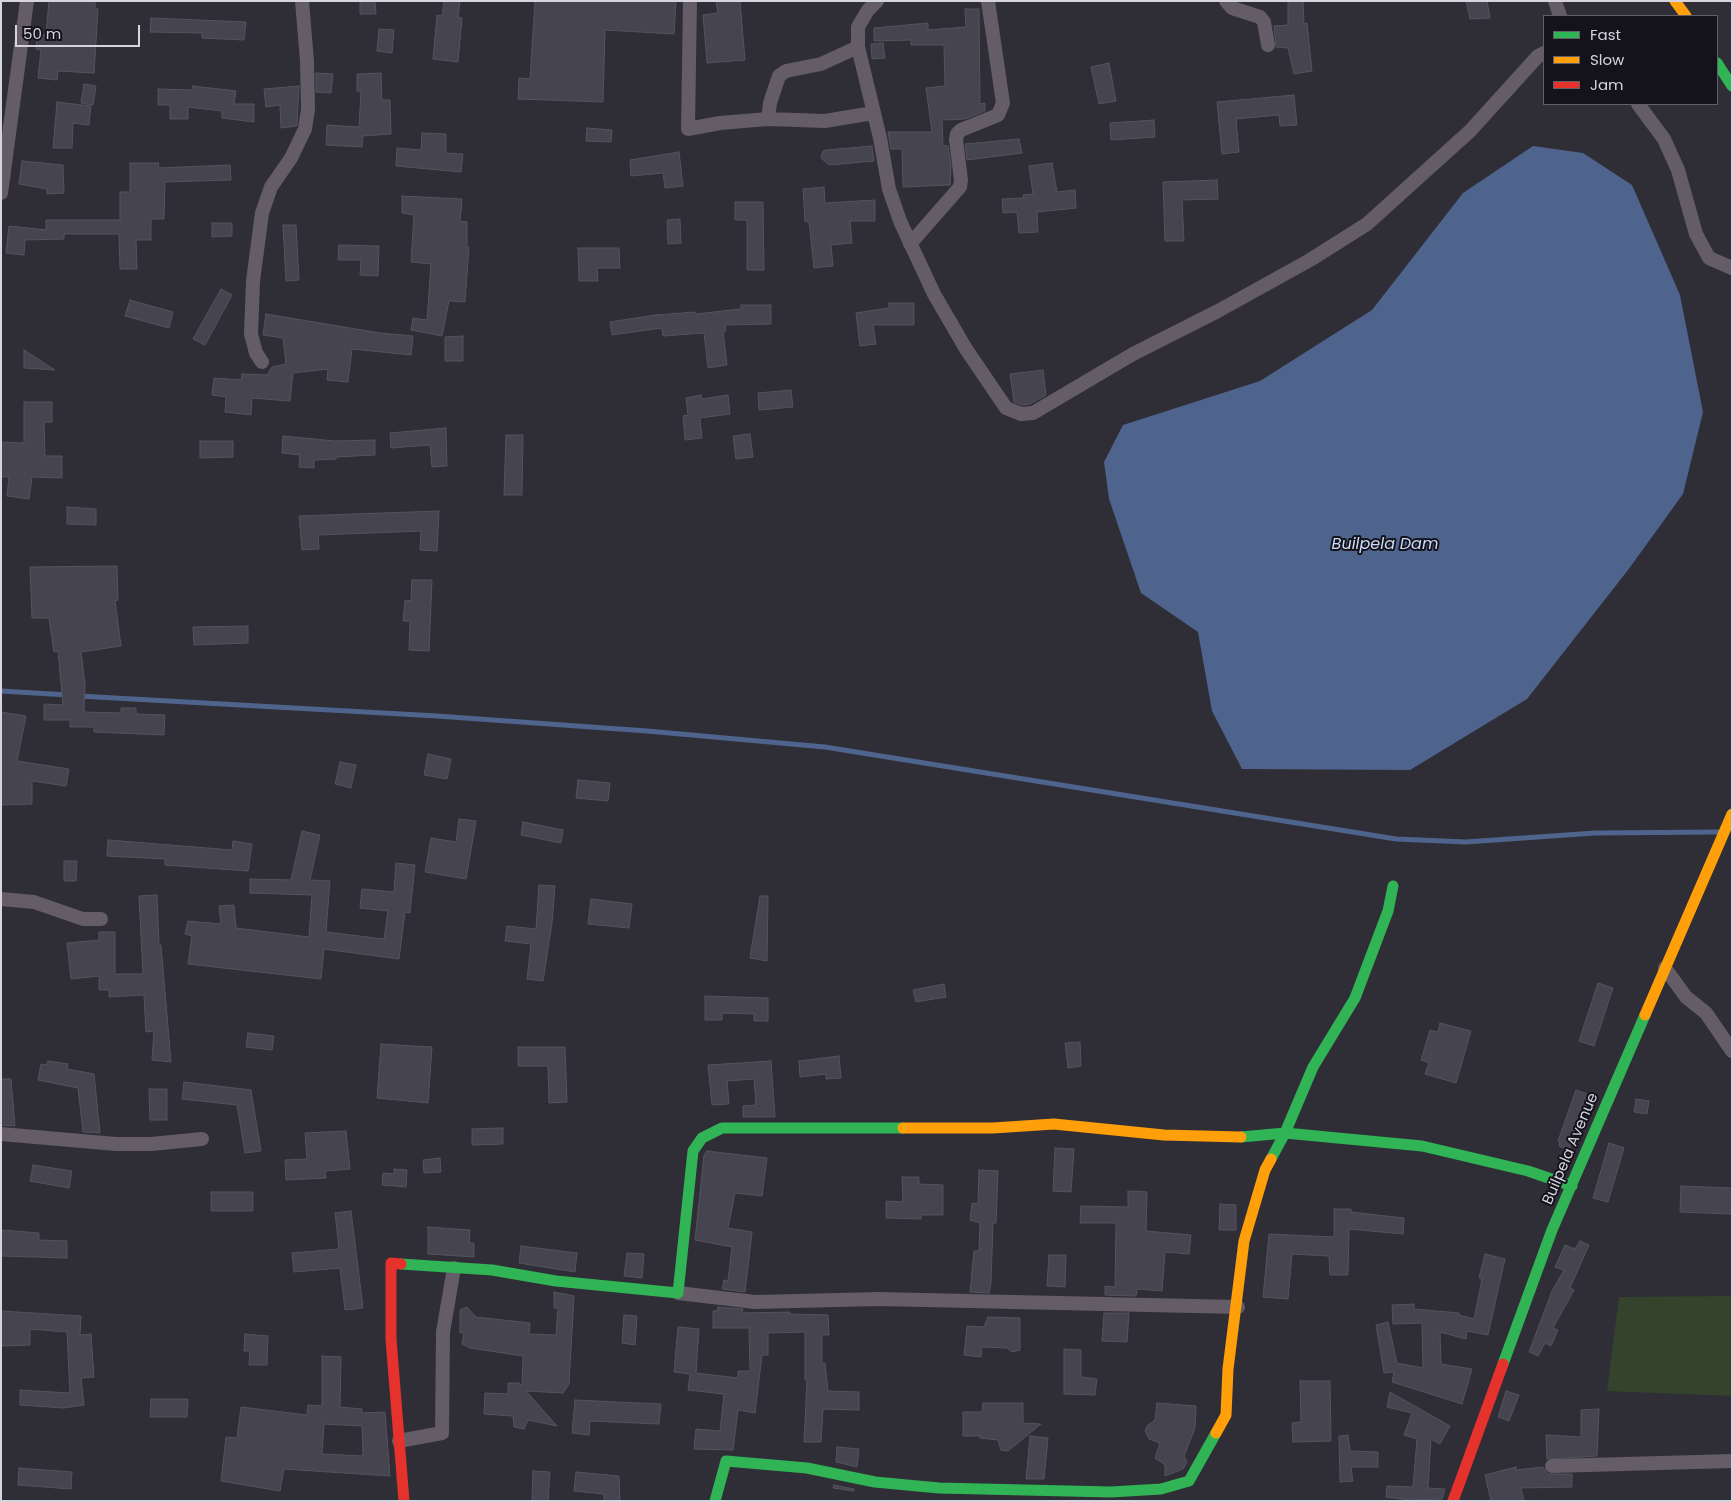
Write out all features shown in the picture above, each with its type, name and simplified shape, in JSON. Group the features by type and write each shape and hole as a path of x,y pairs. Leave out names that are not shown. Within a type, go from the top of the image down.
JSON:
{"street":[{"path":"1,193 27,1"},
{"path":"262,362 256,353 251,334 253,281 262,212 271,187 291,158 305,129 308,109 307,60 302,1"},
{"path":"690,1 688,129 720,123 768,119 825,121 873,113"},
{"path":"877,1 868,10 858,27 858,47 889,189 910,244 934,294 1006,408 1021,414 1034,412 1133,354 1218,311 1310,260 1367,224 1470,131 1538,56 1543,54"},
{"path":"910,244 960,187 957,134 961,130 998,115 1004,103 998,53 992,38 988,1"},
{"path":"1226,1 1232,8 1260,16 1264,22 1268,45"},
{"path":"1556,1 1560,15"},
{"path":"1675,1 1685,15"},
{"path":"768,119 770,103 778,76 786,71 821,64 858,47"},
{"path":"1718,65 1732,86"},
{"path":"1639,105 1664,139 1678,170 1696,234 1709,258 1732,268"},
{"name":"Builpela Avenue","path":"1453,1501 1552,1230 1731,816"},
{"path":"715,1501 726,1461 807,1468 876,1482 939,1488 1111,1492 1161,1489 1190,1480 1226,1415 1228,1369 1238,1307 1244,1241 1264,1170 1284,1133 1313,1067 1355,998 1388,911 1393,886"},
{"path":"1,899 34,902 83,919 101,919"},
{"path":"1665,968 1686,997 1706,1013 1732,1050"},
{"path":"678,1293 693,1151 702,1138 722,1128 994,1128 1054,1124 1164,1135 1247,1137 1284,1133 1422,1146 1528,1171 1572,1186"},
{"path":"1,1134 116,1144 151,1144 202,1139"},
{"path":"404,1501 392,1339 391,1263 492,1270 556,1281 755,1302 879,1299 1238,1307"},
{"path":"399,1441 442,1433 443,1332 454,1268"},
{"path":"1552,1466 1732,1461"}],"green space":[{"path":"1732,1296 1732,1396 1607,1391 1619,1297"}],"water":[{"name":"Builpela Dam","path":"1533,146 1583,153 1632,185 1680,295 1703,412 1683,494 1628,570 1527,699 1410,770 1242,769 1212,711 1198,632 1141,593 1109,499 1104,462 1123,425 1260,381 1372,310 1463,193"}],"building":[{"path":"49,1 95,1 95,9 98,9 94,73 58,71 57,80 38,78 41,50 36,49 37,34 46,35"},
{"path":"360,1 375,1 376,14 360,14"},
{"path":"444,1 460,1 458,17 462,18 458,62 433,59 437,15 442,16"},
{"path":"535,1 676,1 674,34 605,30 603,102 518,99 519,78 530,79"},
{"path":"716,1 740,1 745,60 707,63 703,15 718,13"},
{"path":"1288,1 1303,1 1304,24 1307,23 1312,71 1294,74 1288,48 1276,47 1274,26 1288,25"},
{"path":"1466,1 1487,1 1490,18 1470,19"},
{"path":"965,9 979,9 980,104 985,103 985,111 965,119 942,120 943,145 948,146 951,167 950,185 903,187 902,149 891,149 888,132 932,132 926,88 945,86 944,45 911,45 911,40 874,41 874,28 928,23 928,30 966,27"},
{"path":"151,18 246,22 244,40 202,38 202,33 150,32"},
{"path":"379,29 394,30 392,53 377,51"},
{"path":"883,43 885,58 872,59 871,44"},
{"path":"1109,63 1116,101 1099,104 1091,67"},
{"path":"316,73 333,74 331,93 316,92"},
{"path":"381,73 382,100 390,100 391,134 363,136 362,147 326,145 327,125 359,127 361,91 357,91 357,74"},
{"path":"84,84 96,86 93,105 81,103"},
{"path":"193,86 236,91 234,104 254,104 254,122 222,118 222,111 188,107 188,119 170,119 170,105 158,105 158,89 192,90"},
{"path":"299,86 297,126 281,128 280,105 266,107 264,89"},
{"path":"1294,95 1297,125 1280,126 1279,115 1236,119 1239,152 1222,154 1217,102"},
{"path":"57,102 91,106 89,125 73,123 72,148 53,148"},
{"path":"1154,120 1155,137 1111,140 1110,123"},
{"path":"587,128 612,130 611,142 586,141"},
{"path":"422,133 446,134 446,153 463,154 461,172 396,166 397,148 421,150"},
{"path":"1019,139 1022,153 967,160 965,144"},
{"path":"872,146 874,161 829,165 821,158 823,151 827,150"},
{"path":"679,152 683,186 665,188 663,173 631,176 630,160"},
{"path":"22,161 63,165 64,193 47,194 47,189 19,184"},
{"path":"130,163 159,163 158,168 230,165 231,180 165,182 164,219 151,219 151,240 136,240 137,269 120,269 119,234 64,234 64,239 25,240 24,255 6,253 9,226 46,230 46,220 120,220 120,192 130,192"},
{"path":"1052,163 1057,192 1075,190 1076,208 1037,212 1038,232 1019,233 1017,212 1003,213 1002,199 1024,198 1023,195 1033,194 1029,166"},
{"path":"1217,180 1218,199 1182,200 1184,241 1165,241 1163,182"},
{"path":"824,187 825,203 875,200 875,221 850,221 852,243 831,245 833,266 814,268 809,221 805,222 803,189"},
{"path":"402,196 462,199 460,221 467,222 467,247 469,247 465,302 449,301 442,336 411,330 413,318 427,320 431,264 411,262 414,215 402,213"},
{"path":"735,202 763,202 764,270 747,270 747,220 735,220"},
{"path":"680,219 681,243 668,244 667,220"},
{"path":"212,223 232,223 232,236 212,237"},
{"path":"283,225 296,225 299,280 286,281"},
{"path":"339,245 379,246 378,276 360,275 361,260 338,260"},
{"path":"578,248 619,248 620,268 597,268 598,281 579,281"},
{"path":"221,289 232,295 205,345 193,339"},
{"path":"130,300 173,312 169,328 125,316"},
{"path":"889,303 914,303 914,325 873,325 876,344 860,346 856,313 889,308"},
{"path":"741,305 771,305 771,324 725,325 726,331 723,331 727,365 708,368 704,333 663,336 662,328 612,335 610,322 656,315 695,312 696,314 741,309"},
{"path":"266,314 380,333 413,336 411,355 352,349 348,382 327,380 328,369 293,373 290,401 252,398 251,415 225,412 226,397 212,395 214,378 241,380 242,374 267,375 272,367 286,364 283,338 263,335"},
{"path":"463,336 463,361 445,361 445,337"},
{"path":"24,350 55,370 24,368"},
{"path":"1043,370 1046,395 1030,404 1022,405 1014,402 1010,374"},
{"path":"791,390 793,407 759,410 758,393"},
{"path":"701,395 702,399 728,395 730,414 700,418 702,438 685,440 683,416 688,415 686,398"},
{"path":"24,402 52,402 52,422 44,422 45,456 62,456 62,478 32,477 29,499 7,496 9,477 1,477 1,442 24,443"},
{"path":"446,428 447,466 432,467 430,445 391,448 390,433"},
{"path":"750,434 753,457 736,459 733,436"},
{"path":"506,435 523,435 522,495 504,495"},
{"path":"283,436 335,441 375,440 375,455 314,460 314,468 299,467 300,455 282,453"},
{"path":"200,441 233,441 233,457 200,458"},
{"path":"67,507 96,509 96,525 67,524"},
{"path":"439,511 437,551 420,550 421,531 318,535 319,549 302,550 299,516"},
{"path":"117,566 118,600 115,601 121,646 81,652 85,684 84,712 121,713 121,708 136,708 136,714 165,715 164,735 94,732 94,727 70,727 70,720 44,720 44,704 63,705 58,651 54,652 49,618 32,618 30,567"},
{"path":"412,580 432,580 429,651 409,650 410,621 403,621 405,600 411,601"},
{"path":"248,626 248,643 194,645 193,627"},
{"path":"1,712 26,716 17,761 69,769 66,786 32,781 32,804 1,805"},
{"path":"428,754 451,759 447,779 424,775"},
{"path":"340,762 356,765 351,788 335,784"},
{"path":"578,780 610,783 608,801 576,798"},
{"path":"459,819 476,821 466,879 425,872 431,838 456,842"},
{"path":"523,822 563,830 561,843 521,835"},
{"path":"302,831 320,835 310,880 330,881 326,932 384,939 388,911 360,908 362,889 394,892 396,863 415,865 410,913 405,912 399,959 324,949 321,979 188,964 192,936 185,934 188,921 221,924 219,906 234,905 236,928 309,937 312,895 250,893 250,879 291,880"},
{"path":"108,840 232,850 233,841 252,844 248,871 165,865 165,859 107,856"},
{"path":"64,861 77,861 76,881 64,881"},
{"path":"539,885 555,886 552,923 543,981 527,979 531,944 505,941 507,926 536,929"},
{"path":"157,895 159,945 161,945 171,1062 152,1060 154,1031 146,1032 144,995 109,997 109,990 99,990 99,976 71,979 67,943 99,940 99,932 115,932 115,974 143,974 139,896"},
{"path":"760,896 768,896 767,961 750,958"},
{"path":"591,899 632,904 629,928 588,924"},
{"path":"1598,983 1613,988 1594,1046 1579,1041"},
{"path":"944,984 946,997 916,1002 913,990"},
{"path":"705,996 768,998 768,1021 754,1021 754,1014 722,1013 722,1020 705,1020"},
{"path":"1440,1023 1471,1031 1456,1083 1425,1074 1429,1063 1421,1060 1430,1030 1438,1032"},
{"path":"248,1033 274,1036 272,1050 246,1047"},
{"path":"1080,1042 1081,1066 1068,1068 1065,1043"},
{"path":"381,1044 432,1047 428,1103 377,1098"},
{"path":"518,1047 565,1047 567,1102 549,1103 548,1066 518,1066"},
{"path":"839,1056 841,1078 826,1079 826,1074 800,1077 799,1061"},
{"path":"48,1061 68,1064 67,1069 94,1074 100,1133 83,1132 78,1088 38,1080 41,1064 47,1065"},
{"path":"771,1061 775,1117 743,1117 743,1106 756,1105 754,1079 727,1081 729,1104 712,1105 708,1065"},
{"path":"1,1079 11,1079 15,1126 1,1125"},
{"path":"184,1082 251,1090 261,1151 245,1153 237,1105 182,1099"},
{"path":"149,1089 167,1089 167,1120 150,1120"},
{"path":"1576,1090 1590,1095 1569,1150 1559,1146 1560,1142 1558,1141"},
{"path":"1636,1099 1649,1101 1647,1114 1634,1112"},
{"path":"503,1128 503,1144 472,1145 472,1129"},
{"path":"346,1131 350,1169 325,1171 326,1178 286,1180 285,1160 307,1159 305,1133"},
{"path":"1609,1143 1624,1148 1608,1202 1593,1198"},
{"path":"1055,1148 1074,1149 1071,1192 1053,1191"},
{"path":"707,1151 767,1158 762,1196 735,1193 728,1228 752,1232 745,1292 722,1289 724,1280 728,1281 732,1247 695,1240 704,1155"},
{"path":"440,1158 441,1172 424,1173 423,1160"},
{"path":"33,1165 72,1171 69,1188 30,1181"},
{"path":"394,1169 407,1170 406,1187 382,1185 383,1173 394,1174"},
{"path":"979,1170 998,1171 996,1223 993,1223 989,1293 970,1292 974,1251 979,1251 980,1223 970,1220 972,1203 978,1204"},
{"path":"902,1177 919,1177 919,1184 943,1185 943,1215 921,1215 921,1219 886,1218 886,1201 903,1202"},
{"path":"1681,1186 1732,1188 1731,1214 1680,1212"},
{"path":"1128,1191 1147,1192 1146,1231 1191,1235 1189,1254 1165,1252 1162,1291 1137,1289 1136,1296 1105,1295 1105,1286 1115,1287 1116,1223 1080,1223 1081,1206 1128,1207"},
{"path":"211,1192 253,1192 253,1211 211,1211"},
{"path":"1220,1204 1236,1205 1236,1230 1219,1230"},
{"path":"1334,1209 1351,1209 1351,1212 1404,1218 1403,1234 1349,1229 1348,1275 1330,1275 1329,1256 1292,1254 1288,1299 1263,1297 1269,1234 1334,1237"},
{"path":"351,1211 363,1308 345,1310 340,1268 294,1272 292,1253 339,1249 335,1213"},
{"path":"428,1227 470,1230 469,1243 474,1243 474,1257 428,1254"},
{"path":"1,1230 39,1233 39,1240 67,1241 67,1258 1,1256"},
{"path":"1580,1241 1589,1245 1570,1288 1574,1290 1553,1328 1558,1330 1551,1346 1545,1343 1538,1356 1529,1352 1552,1291 1564,1270 1555,1267 1565,1245 1575,1249"},
{"path":"521,1246 577,1253 575,1272 519,1263"},
{"path":"627,1253 644,1254 642,1278 624,1276"},
{"path":"1485,1254 1505,1259 1488,1335 1467,1331 1466,1339 1440,1332 1441,1364 1472,1369 1462,1404 1392,1382 1394,1372 1384,1373 1376,1325 1388,1322 1397,1363 1423,1368 1422,1323 1393,1324 1392,1305 1414,1304 1414,1309 1459,1313 1459,1315 1474,1319 1482,1279 1479,1278"},
{"path":"1049,1255 1066,1255 1065,1287 1047,1286"},
{"path":"554,1292 574,1296 569,1384 563,1393 526,1391 557,1426 528,1420 524,1429 514,1427 513,1416 484,1414 485,1393 508,1394 508,1383 519,1383 522,1386 523,1356 470,1348 462,1344 464,1333 460,1333 460,1310 467,1307 476,1317 530,1323 529,1334 556,1335 558,1308 554,1308"},
{"path":"718,1307 743,1309 742,1313 790,1312 790,1314 828,1315 829,1335 822,1335 822,1363 825,1363 828,1391 859,1392 859,1410 823,1409 821,1442 804,1442 807,1380 805,1380 805,1332 768,1333 768,1355 762,1355 755,1413 738,1410 733,1450 694,1449 696,1429 720,1431 724,1394 688,1390 690,1374 674,1372 678,1327 699,1329 696,1373 738,1378 738,1371 750,1371 749,1328 713,1328 713,1311 717,1311"},
{"path":"1,1311 81,1316 80,1335 91,1334 94,1377 81,1378 84,1405 64,1408 20,1405 20,1390 70,1393 67,1332 30,1329 30,1345 1,1346"},
{"path":"1104,1313 1129,1313 1127,1342 1102,1341"},
{"path":"624,1315 637,1316 635,1345 622,1343"},
{"path":"988,1317 1020,1318 1020,1350 1012,1352 1007,1348 982,1347 981,1357 964,1355 967,1326 984,1327"},
{"path":"245,1334 268,1336 267,1365 249,1365 250,1351 244,1351"},
{"path":"1064,1349 1081,1350 1081,1377 1097,1379 1095,1395 1064,1394"},
{"path":"322,1356 341,1357 340,1407 362,1409 362,1413 385,1412 390,1476 284,1469 280,1491 221,1481 226,1437 237,1438 241,1407 307,1415 308,1405 322,1406","holes":["324,1424 362,1426 363,1456 322,1454"]},
{"path":"1300,1381 1330,1381 1331,1441 1293,1442 1292,1423 1301,1422"},
{"path":"1506,1391 1519,1395 1509,1421 1498,1417"},
{"path":"1390,1392 1450,1426 1440,1444 1431,1439 1428,1488 1445,1489 1442,1499 1409,1500 1386,1497 1387,1486 1413,1487 1417,1439 1404,1435 1412,1413 1387,1407"},
{"path":"151,1399 188,1399 187,1417 150,1417"},
{"path":"575,1400 661,1404 659,1424 590,1421 589,1435 572,1433"},
{"path":"983,1403 1023,1403 1023,1423 1041,1424 1008,1451 1001,1450 998,1440 980,1438 980,1436 963,1436 963,1412 982,1412"},
{"path":"1157,1403 1196,1406 1195,1428 1184,1456 1187,1462 1183,1469 1165,1476 1165,1465 1155,1458 1160,1443 1149,1439 1145,1431 1147,1426 1155,1420"},
{"path":"1599,1409 1597,1456 1547,1459 1546,1435 1581,1437 1581,1410"},
{"path":"1348,1435 1350,1451 1378,1452 1378,1467 1351,1467 1353,1481 1340,1482 1339,1436"},
{"path":"1030,1436 1048,1438 1044,1479 1026,1479"},
{"path":"837,1447 859,1449 857,1467 836,1462"},
{"path":"1516,1467 1516,1470 1543,1467 1548,1474 1572,1474 1572,1487 1521,1488 1524,1501 1491,1501 1485,1475"},
{"path":"19,1468 72,1472 71,1489 18,1485"},
{"path":"533,1471 550,1472 548,1501 532,1501"},
{"path":"576,1472 619,1476 620,1501 604,1501 604,1494 574,1491"},
{"path":"834,1485 854,1489 854,1491 833,1488"}],"waterway":[{"path":"1,691 68,695"},
{"path":"79,696 437,716 647,731 825,747 1396,839 1466,842 1595,833 1719,832"}],"traffic: fast":[{"path":"1718,65 1732,86"},
{"path":"1241,1137 1285,1133 1313,1067 1355,998 1388,911 1393,886"},
{"path":"1503,1364 1552,1230 1645,1015"},
{"path":"401,1264 492,1270 556,1281 678,1293 693,1151 702,1138 722,1128 903,1128"},
{"path":"1271,1159 1285,1133 1422,1146 1528,1171 1572,1186"},
{"path":"715,1501 726,1461 807,1468 875,1482 939,1488 1111,1492 1161,1489 1189,1481 1216,1433"}],"traffic: slow":[{"path":"1675,1 1685,15"},
{"path":"1645,1015 1732,814"},
{"path":"903,1128 993,1128 1054,1124 1164,1135 1241,1137"},
{"path":"1216,1433 1226,1415 1228,1369 1244,1241 1265,1170 1271,1159"}],"traffic: jam":[{"path":"401,1264 391,1263 391,1339 404,1501"},
{"path":"1453,1501 1503,1364"}]}
